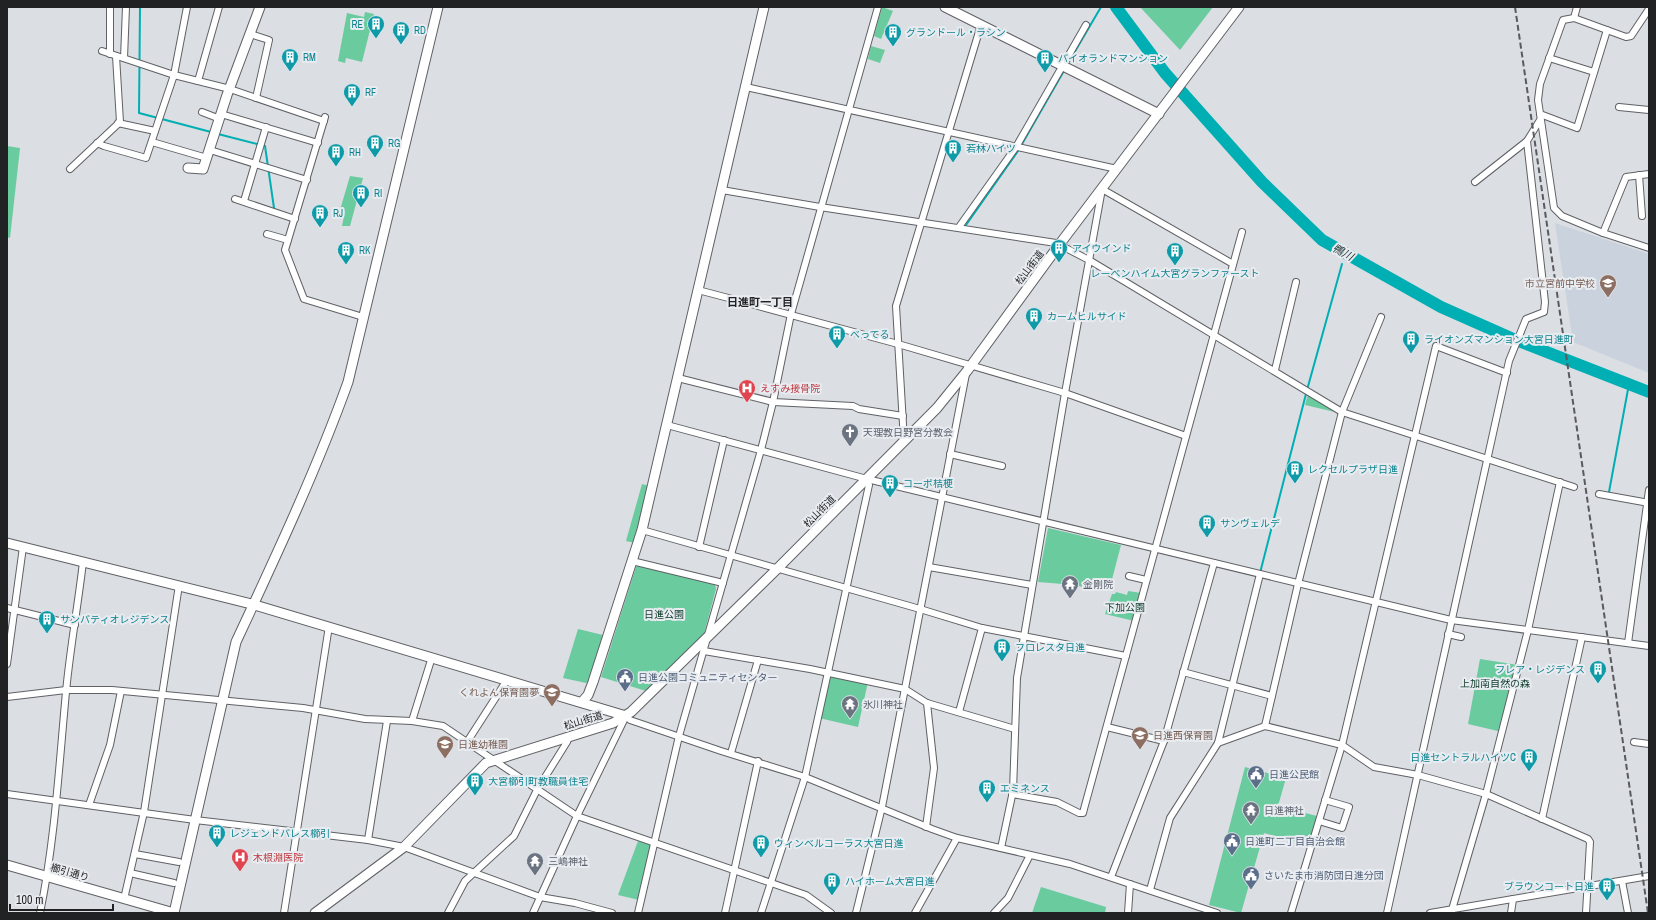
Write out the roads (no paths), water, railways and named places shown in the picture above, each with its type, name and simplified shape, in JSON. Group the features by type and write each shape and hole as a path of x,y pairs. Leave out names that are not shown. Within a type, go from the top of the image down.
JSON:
{"street":[{"path":"70,169 120,122 110,7"},
{"path":"124,58 126,7"},
{"path":"97,143 146,158 174,75 187,7"},
{"path":"198,81 219,7"},
{"path":"188,168 203,169 260,7"},
{"path":"174,913 236,642 255,605 330,431 348,382 438,7"},
{"path":"582,702 588,695 593,682 642,530 764,7"},
{"path":"638,913 679,736 761,450 773,402 791,314 820,207 878,7"},
{"path":"945,7 1159,114"},
{"name":"松山街道","path":"314,913 404,847 481,767 492,760 613,723 626,716 777,569 937,408 1239,7"},
{"path":"1574,18 1577,7"},
{"path":"1649,9 1646,19 1631,36 1626,37 1574,18 1563,20 1540,84 1538,100 1554,208 1562,216 1603,233 1649,248"},
{"path":"904,441 896,306 981,25"},
{"path":"959,227 1016,147 1086,26"},
{"path":"1540,117 1577,128 1607,30"},
{"path":"250,34 269,40 256,98"},
{"path":"102,51 174,75 230,89 325,119 285,250 304,300 363,317"},
{"path":"1549,58 1594,72"},
{"path":"746,87 1116,169"},
{"path":"1619,107 1649,110"},
{"path":"202,112 266,127 318,143"},
{"path":"1475,182 1527,141 1540,117"},
{"path":"118,124 155,131"},
{"path":"244,201 266,127"},
{"path":"1387,913 1507,372 1512,353 1526,319 1544,312 1545,302 1527,141"},
{"path":"152,142 256,164 307,180"},
{"path":"1603,233 1626,177 1649,174"},
{"path":"1640,175 1642,216"},
{"path":"1001,848 1012,794 1017,678 1065,393 1102,188 1233,264"},
{"path":"722,190 820,207 1056,243 1089,260 1342,412 1574,487"},
{"path":"235,199 295,219"},
{"path":"1012,794 1056,802 1082,813 1107,727 1242,232"},
{"path":"267,234 288,240"},
{"path":"1274,370 1296,282"},
{"path":"698,290 898,344 968,368 1065,393 1186,436"},
{"path":"1266,726 1298,584 1342,412 1380,318"},
{"path":"1291,913 1342,745 1436,346 1507,372"},
{"path":"856,913 882,808 968,368"},
{"path":"678,378 773,402 853,406 859,409 903,416"},
{"path":"667,425 867,479 1451,620 1649,646"},
{"path":"699,547 724,440"},
{"path":"950,454 1002,466"},
{"path":"761,913 805,776 869,485 867,479"},
{"path":"1451,912 1486,794 1528,630 1560,482"},
{"path":"1628,643 1649,490"},
{"path":"1599,494 1648,503"},
{"path":"642,530 982,628 1024,638 1126,656"},
{"path":"7,543 255,605 582,702 626,716 630,720 805,776 926,827 957,838 1030,854 1111,877 1217,913"},
{"path":"7,664 24,547"},
{"path":"632,561 723,583"},
{"path":"40,913 47,877 56,801 66,690 83,562"},
{"path":"1111,877 1164,741 1214,563"},
{"path":"928,567 1032,585"},
{"path":"1150,890 1170,818 1218,743 1260,574"},
{"path":"1129,576 1146,580"},
{"path":"124,899 144,812 179,585"},
{"path":"7,608 75,625"},
{"path":"284,913 329,626"},
{"path":"960,712 982,628"},
{"path":"1448,634 1461,637"},
{"path":"1542,819 1582,637"},
{"path":"704,651 828,673 905,689 927,703 1015,729"},
{"path":"412,721 432,657"},
{"path":"731,753 758,660"},
{"path":"1183,672 1272,696"},
{"path":"466,742 504,687 507,680"},
{"path":"7,697 66,690 121,691 316,710 365,719 412,721 443,726 536,790 577,816 654,844 806,895 831,913"},
{"path":"90,805 110,745 121,691"},
{"path":"926,827 934,768 927,703"},
{"path":"533,913 577,816 626,716"},
{"path":"368,840 387,721"},
{"path":"1218,743 1266,726 1342,745 1374,767 1418,775 1486,794 1588,839 1590,842 1586,913"},
{"path":"1107,727 1164,741"},
{"path":"448,913 464,882 514,836 536,790 567,742 569,736"},
{"path":"1634,742 1649,744"},
{"path":"725,913 758,761"},
{"path":"7,794 195,820 368,840 404,847 540,897 575,903 612,913"},
{"path":"1319,821 1342,828 1349,807 1325,800"},
{"path":"915,913 957,838"},
{"path":"135,854 180,862"},
{"path":"994,913 1008,898 1030,854"},
{"name":"櫛引通り","path":"7,865 174,913"},
{"path":"130,874 174,883"},
{"path":"1430,913 1451,912 1513,899 1649,876"},
{"path":"1622,880 1628,913"},
{"path":"1128,913 1130,884"},
{"path":"1512,913 1513,899"}],"waterway":[{"path":"140,7 139,113 211,132"},
{"path":"1067,65 1101,7"},
{"name":"鴨川","path":"1116,7 1165,73 1262,182 1322,240 1441,307 1511,338 1649,392"},
{"path":"966,225 1018,151 1065,69"},
{"path":"218,134 265,146 274,208"},
{"path":"1260,573 1307,390 1342,264"},
{"path":"1609,492 1629,384"}],"railway":[{"path":"1515,7 1648,913"}],"place":[{"name":"RE","path":"376,39"},
{"name":"RD","path":"401,45"},
{"name":"グランドール・ラシン","path":"893,47"},
{"name":"RM","path":"290,72"},
{"name":"パイオランドマンション","path":"1045,73"},
{"name":"RF","path":"352,107"},
{"name":"RG","path":"375,158"},
{"name":"若林ハイツ","path":"953,163"},
{"name":"RH","path":"336,167"},
{"name":"RI","path":"361,208"},
{"name":"RJ","path":"320,228"},
{"name":"アイウインド","path":"1059,263"},
{"name":"RK","path":"346,265"},
{"name":"レーベンハイム大宮グランファースト","path":"1175,266"},
{"name":"市立宮前中学校","path":"1608,298"},
{"name":"カームヒルサイド","path":"1034,331"},
{"name":"べってる","path":"837,349"},
{"name":"ライオンズマンション大宮日進町","path":"1411,354"},
{"name":"えすみ接骨院","path":"747,403"},
{"name":"天理教日野宮分教会","path":"850,447"},
{"name":"レクセルプラザ日進","path":"1295,484"},
{"name":"コーポ桔梗","path":"890,498"},
{"name":"サンヴェルデ","path":"1207,538"},
{"name":"金剛院","path":"1070,599"},
{"name":"サンパティオレジデンス","path":"47,634"},
{"name":"フロレスタ日進","path":"1002,662"},
{"name":"フレア・レジデンス","path":"1598,684"},
{"name":"日進公園コミュニティセンター","path":"625,692"},
{"name":"くれよん保育園夢","path":"552,707"},
{"name":"氷川神社","path":"850,719"},
{"name":"日進西保育園","path":"1140,750"},
{"name":"日進幼稚園","path":"445,759"},
{"name":"日進セントラルハイツC","path":"1529,772"},
{"name":"日進公民館","path":"1256,789"},
{"name":"大宮櫛引町教職員住宅","path":"475,796"},
{"name":"エミネンス","path":"987,803"},
{"name":"日進神社","path":"1251,825"},
{"name":"レジェンドパレス櫛引","path":"217,848"},
{"name":"日進町二丁目自治会館","path":"1232,856"},
{"name":"ウィンベルコーラス大宮日進","path":"761,858"},
{"name":"木根淵医院","path":"240,872"},
{"name":"三嶋神社","path":"535,876"},
{"name":"さいたま市消防団日進分団","path":"1251,890"},
{"name":"ハイホーム大宮日進","path":"832,896"},
{"name":"ブラウンコート日進","path":"1607,901"}],"district":[{"name":"日進町一丁目","path":"760,302"}],"park label":[{"name":"下加公園","path":"1125,607"},
{"name":"日進公園","path":"664,614"},
{"name":"上加南自然の森","path":"1495,683"}]}
